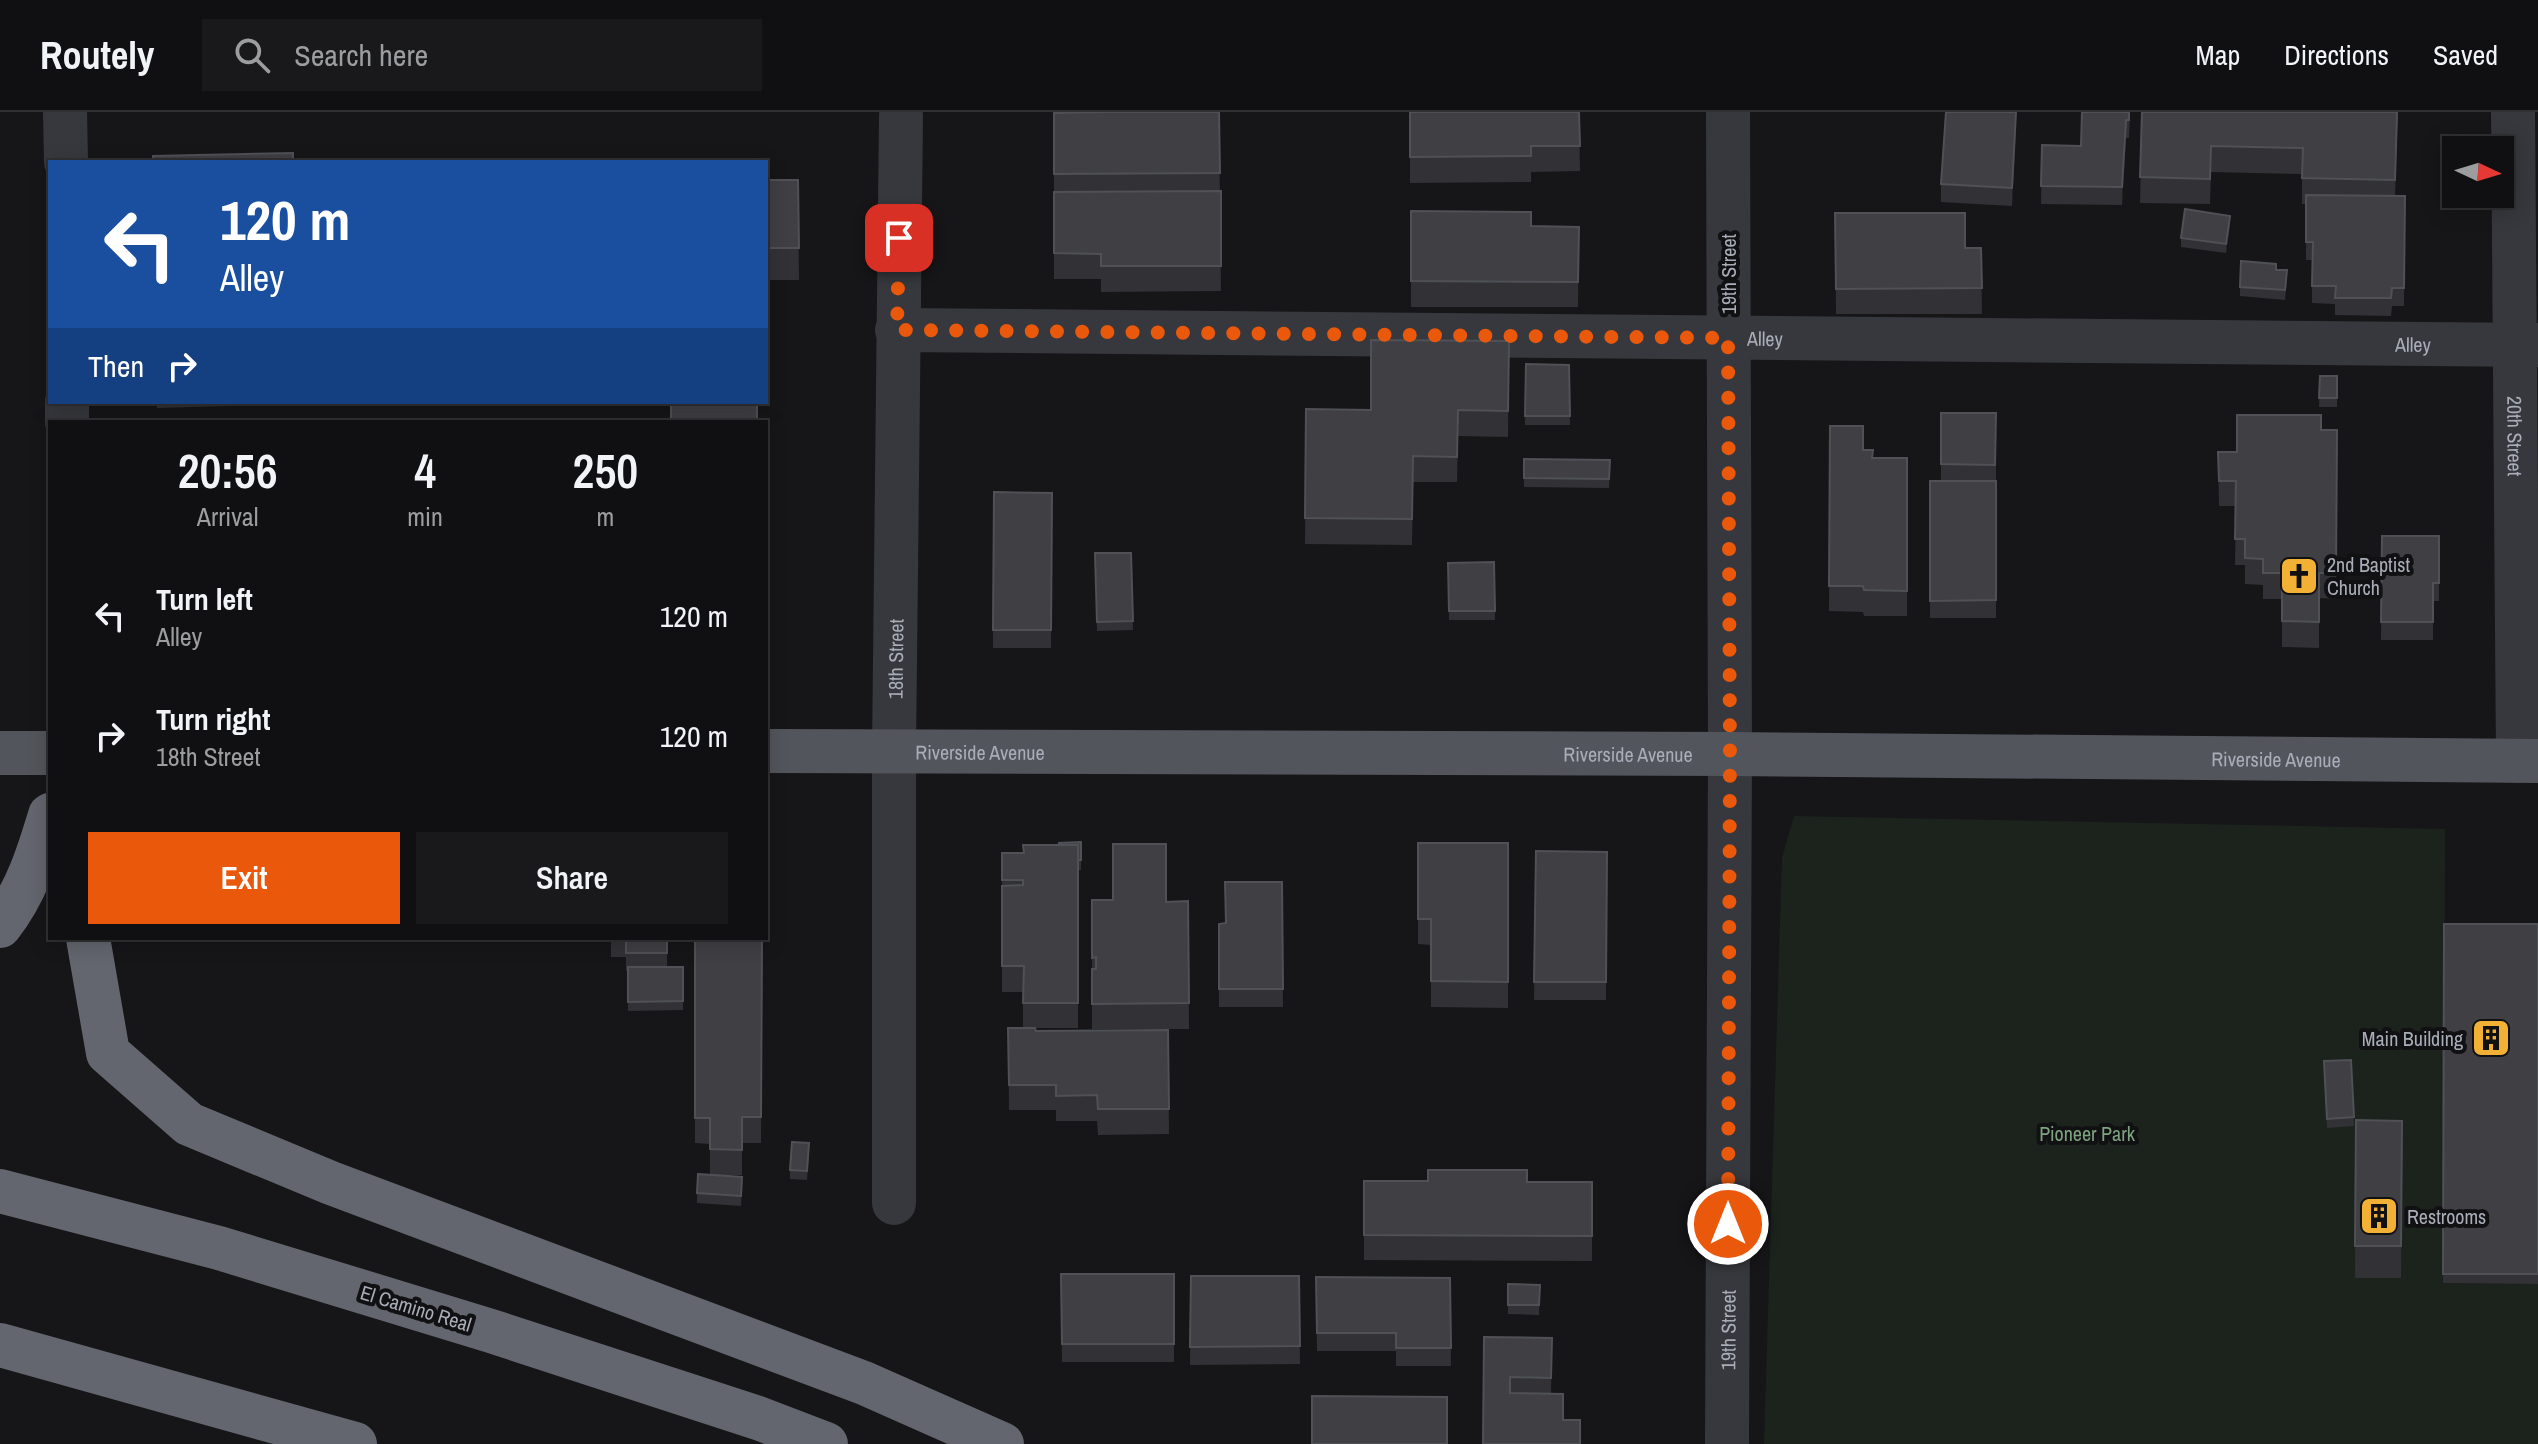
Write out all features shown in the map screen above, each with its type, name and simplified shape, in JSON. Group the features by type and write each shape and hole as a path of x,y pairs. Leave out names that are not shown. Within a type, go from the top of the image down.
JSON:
{"highway":[{"path":"0,926 16,905 39,853 48,822"},
{"path":"88,940 108,1053 189,1124 331,1183 864,1383 1002,1444"},
{"name":"El Camino Real","path":"0,1191 219,1248 476,1326 758,1418 826,1444"},
{"path":"0,1345 355,1444"}],"main road":[{"name":"Riverside Avenue","path":"768,751 1730,754 2528,761"},
{"path":"0,753 48,753"}],"street":[{"path":"65,112 66,160"},
{"name":"19th Street","path":"1727,1444 1730,754 1728,112"},
{"name":"20th Street","path":"2513,112 2526,345 2528,761"},
{"name":"18th Street","path":"894,1203 894,751 901,116"},
{"name":"Alley","path":"897,330 2526,345"}],"green space":[{"name":"Pioneer Park","path":"1794,816 2445,829 2443,1283 2538,1284 2538,1444 1764,1444 1782,858"}],"building":[{"path":"1219,112 1220,173 1054,174 1054,113"},
{"path":"1410,112 1579,112 1580,146 1531,146 1531,156 1410,157"},
{"path":"1946,112 2016,112 2012,188 1941,184"},
{"path":"2082,112 2129,112 2122,187 2041,186 2042,145 2081,146"},
{"path":"2142,112 2397,112 2395,180 2302,178 2303,148 2211,146 2210,179 2140,177"},
{"path":"293,153 293,160 153,160 153,156"},
{"path":"768,180 798,180 799,248 768,248"},
{"path":"1221,191 1221,266 1101,266 1101,254 1054,253 1054,192"},
{"path":"2306,195 2405,196 2404,288 2392,288 2391,298 2335,298 2336,286 2312,286 2313,242 2306,242"},
{"path":"2185,209 2230,216 2226,244 2181,238"},
{"path":"1411,211 1531,212 1531,226 1579,227 1578,282 1411,281"},
{"path":"1835,213 1965,213 1965,248 1981,248 1982,288 1836,289"},
{"path":"2241,261 2276,264 2276,270 2287,270 2285,290 2240,287"},
{"path":"1371,340 1509,341 1508,411 1458,410 1457,457 1413,456 1412,519 1305,518 1306,409 1371,410"},
{"path":"1526,364 1569,365 1570,416 1525,416"},
{"path":"2320,376 2337,376 2337,398 2319,398"},
{"path":"671,404 757,404 757,420 671,420"},
{"path":"1941,413 1996,413 1995,465 1941,464"},
{"path":"2237,415 2321,415 2321,430 2337,430 2336,573 2319,573 2319,622 2282,621 2282,573 2263,573 2263,559 2245,558 2245,539 2235,539 2236,481 2219,481 2218,452 2237,452"},
{"path":"1830,426 1863,426 1863,450 1873,450 1872,458 1907,458 1907,591 1829,586"},
{"path":"1524,459 1610,460 1609,479 1524,478"},
{"path":"1930,481 1996,481 1996,600 1930,601"},
{"path":"994,492 1052,493 1051,630 993,630"},
{"path":"2382,536 2439,536 2439,583 2433,583 2433,622 2381,622"},
{"path":"1095,553 1131,553 1133,621 1097,622"},
{"path":"1494,562 1495,611 1449,611 1448,563"},
{"path":"1081,842 1081,860 1078,860 1078,845 1059,845 1059,843"},
{"path":"1418,843 1508,843 1508,982 1431,981 1431,919 1418,919"},
{"path":"1113,844 1166,844 1166,902 1188,901 1189,1003 1092,1004 1092,969 1096,969 1096,957 1092,958 1092,900 1113,900"},
{"path":"1023,845 1078,845 1078,1003 1023,1003 1024,966 1002,966 1002,886 1023,885 1023,880 1002,880 1002,853 1024,853"},
{"path":"1536,851 1607,852 1606,982 1534,982"},
{"path":"1225,882 1282,882 1283,989 1219,989 1219,924 1226,923"},
{"name":"Main Building","path":"2444,924 2538,924 2538,1274 2443,1274"},
{"path":"626,940 667,940 667,953 626,953"},
{"path":"695,940 762,940 761,1117 742,1117 742,1150 710,1149 710,1118 695,1118"},
{"path":"628,967 683,967 683,1001 628,1002"},
{"path":"1008,1028 1035,1028 1036,1031 1168,1030 1169,1109 1098,1109 1097,1095 1056,1096 1056,1085 1009,1085"},
{"path":"2351,1060 2354,1117 2327,1119 2324,1061"},
{"name":"Restrooms","path":"2356,1120 2402,1121 2401,1246 2355,1246"},
{"path":"792,1142 809,1143 807,1171 790,1170"},
{"path":"1428,1170 1527,1170 1527,1182 1592,1182 1592,1236 1364,1235 1364,1181 1428,1181"},
{"path":"698,1174 742,1177 741,1196 697,1193"},
{"path":"1061,1274 1174,1274 1174,1344 1062,1344"},
{"path":"1191,1276 1299,1276 1300,1346 1190,1347"},
{"path":"1316,1277 1450,1278 1451,1348 1396,1348 1396,1333 1317,1333"},
{"path":"1508,1284 1540,1285 1539,1305 1508,1305"},
{"path":"1484,1337 1552,1338 1551,1378 1510,1377 1510,1393 1563,1394 1563,1420 1580,1420 1580,1444 1483,1444"},
{"path":"1312,1396 1447,1397 1447,1444 1312,1444"}],"place":[{"name":"2nd Baptist Church","path":"2299,576"},
{"name":"Main Building","path":"2491,1038"},
{"name":"Restrooms","path":"2379,1216"}],"route":[{"path":"899,238 897,330 1728,338 1728,1224"}]}
